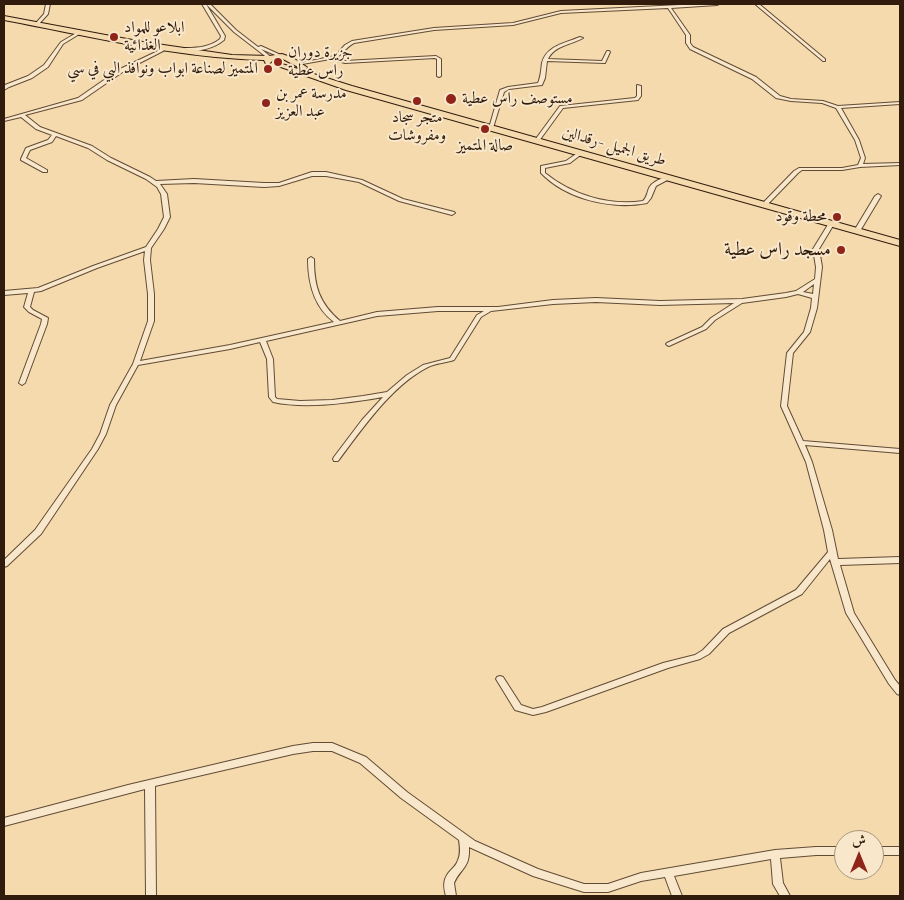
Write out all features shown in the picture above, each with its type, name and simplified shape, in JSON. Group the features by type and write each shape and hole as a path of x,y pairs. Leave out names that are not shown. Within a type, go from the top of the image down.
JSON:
{"main road":[{"path":"4,18 216,59 271,61 321,78"},
{"path":"271,61 281,56 290,58 294,63 321,78"},
{"path":"280,65 294,63"},
{"name":"طريق الجميل -رقدالين","path":"321,78 900,243"}],"street":[{"path":"37,24 46,14 48,4"},
{"path":"206,4 271,61"},
{"path":"4,120 80,99 122,70 162,48 200,49 212,46 222,40 223,36 206,4"},
{"path":"294,63 332,59 339,56 348,44 353,42 434,29 514,24 561,12 717,4"},
{"path":"757,4 824,60"},
{"path":"669,7 688,35 688,44 697,51 754,78 778,97 791,100 823,102 838,107 900,103"},
{"path":"5,87 23,80 46,66 62,43 78,33"},
{"path":"491,128 502,91 508,88 540,84 543,78 544,60 548,52 581,38"},
{"path":"251,43 281,56"},
{"path":"544,60 604,62 608,52"},
{"path":"332,59 345,62 436,57 439,59 439,76"},
{"path":"537,140 562,107 636,99 639,96 639,86"},
{"path":"838,107 857,140 863,158 860,166"},
{"path":"4,564 38,532 95,449 103,434 114,404 136,364 151,321 151,294 147,268 148,248 167,217 164,194 155,183 90,147 38,128 22,115"},
{"path":"45,171 23,159 28,149 50,141 55,134"},
{"path":"581,153 568,162 543,167 543,173 550,181 562,187 614,204 645,202 649,198 652,186 656,182 668,178"},
{"path":"764,205 796,172 801,170 900,164"},
{"path":"155,183 194,181 264,185 279,184 312,174 326,174 360,181 400,200 452,213"},
{"path":"857,231 878,196"},
{"path":"831,224 816,249 819,267 810,325 807,332 790,353 783,401 810,462 832,552 850,613 900,692"},
{"path":"4,293 31,292 148,248"},
{"path":"311,259 310,274 321,303 327,313 337,321"},
{"path":"136,364 262,339 337,321 407,310 491,309 553,302 596,300 660,303 742,301 798,292 816,280"},
{"path":"22,383 45,318 27,307 31,292"},
{"path":"798,292 815,297"},
{"path":"669,344 704,328 712,320 742,301"},
{"path":"336,459 361,425 389,394 422,368 452,359 479,316 491,309"},
{"path":"262,339 270,359 272,397 275,401 333,400 389,394"},
{"path":"800,443 900,451"},
{"path":"500,679 518,708 533,712 666,665 698,657 706,652 726,631 799,592 832,552"},
{"path":"836,562 900,560"},
{"path":"4,822 150,784 293,750 332,747 362,760 404,795 472,844 536,873 584,888 608,888 668,872 775,854 834,851"},
{"path":"150,784 151,896"},
{"path":"451,896 448,886 449,879 464,858 464,838"},
{"path":"884,851 900,851"},
{"path":"775,854 778,884 785,896"},
{"path":"668,872 677,896"}],"place":[{"name":"ابلاعو للمواد الغذائية","path":"114,37"},
{"name":"جزيرة دوران راس عطية","path":"278,62"},
{"name":"المتميز لصناعة ابواب ونوافذ البي في سي","path":"268,69"},
{"name":"مستوصف راس عطية","path":"451,99"},
{"name":"متجر سجاد ومفروشات","path":"417,101"},
{"name":"مدرسة عمر بن عبد العزيز","path":"266,103"},
{"name":"صالة المتميز","path":"485,129"},
{"name":"محطة وقود","path":"837,217"},
{"name":"مسجد راس عطية","path":"841,250"}]}
